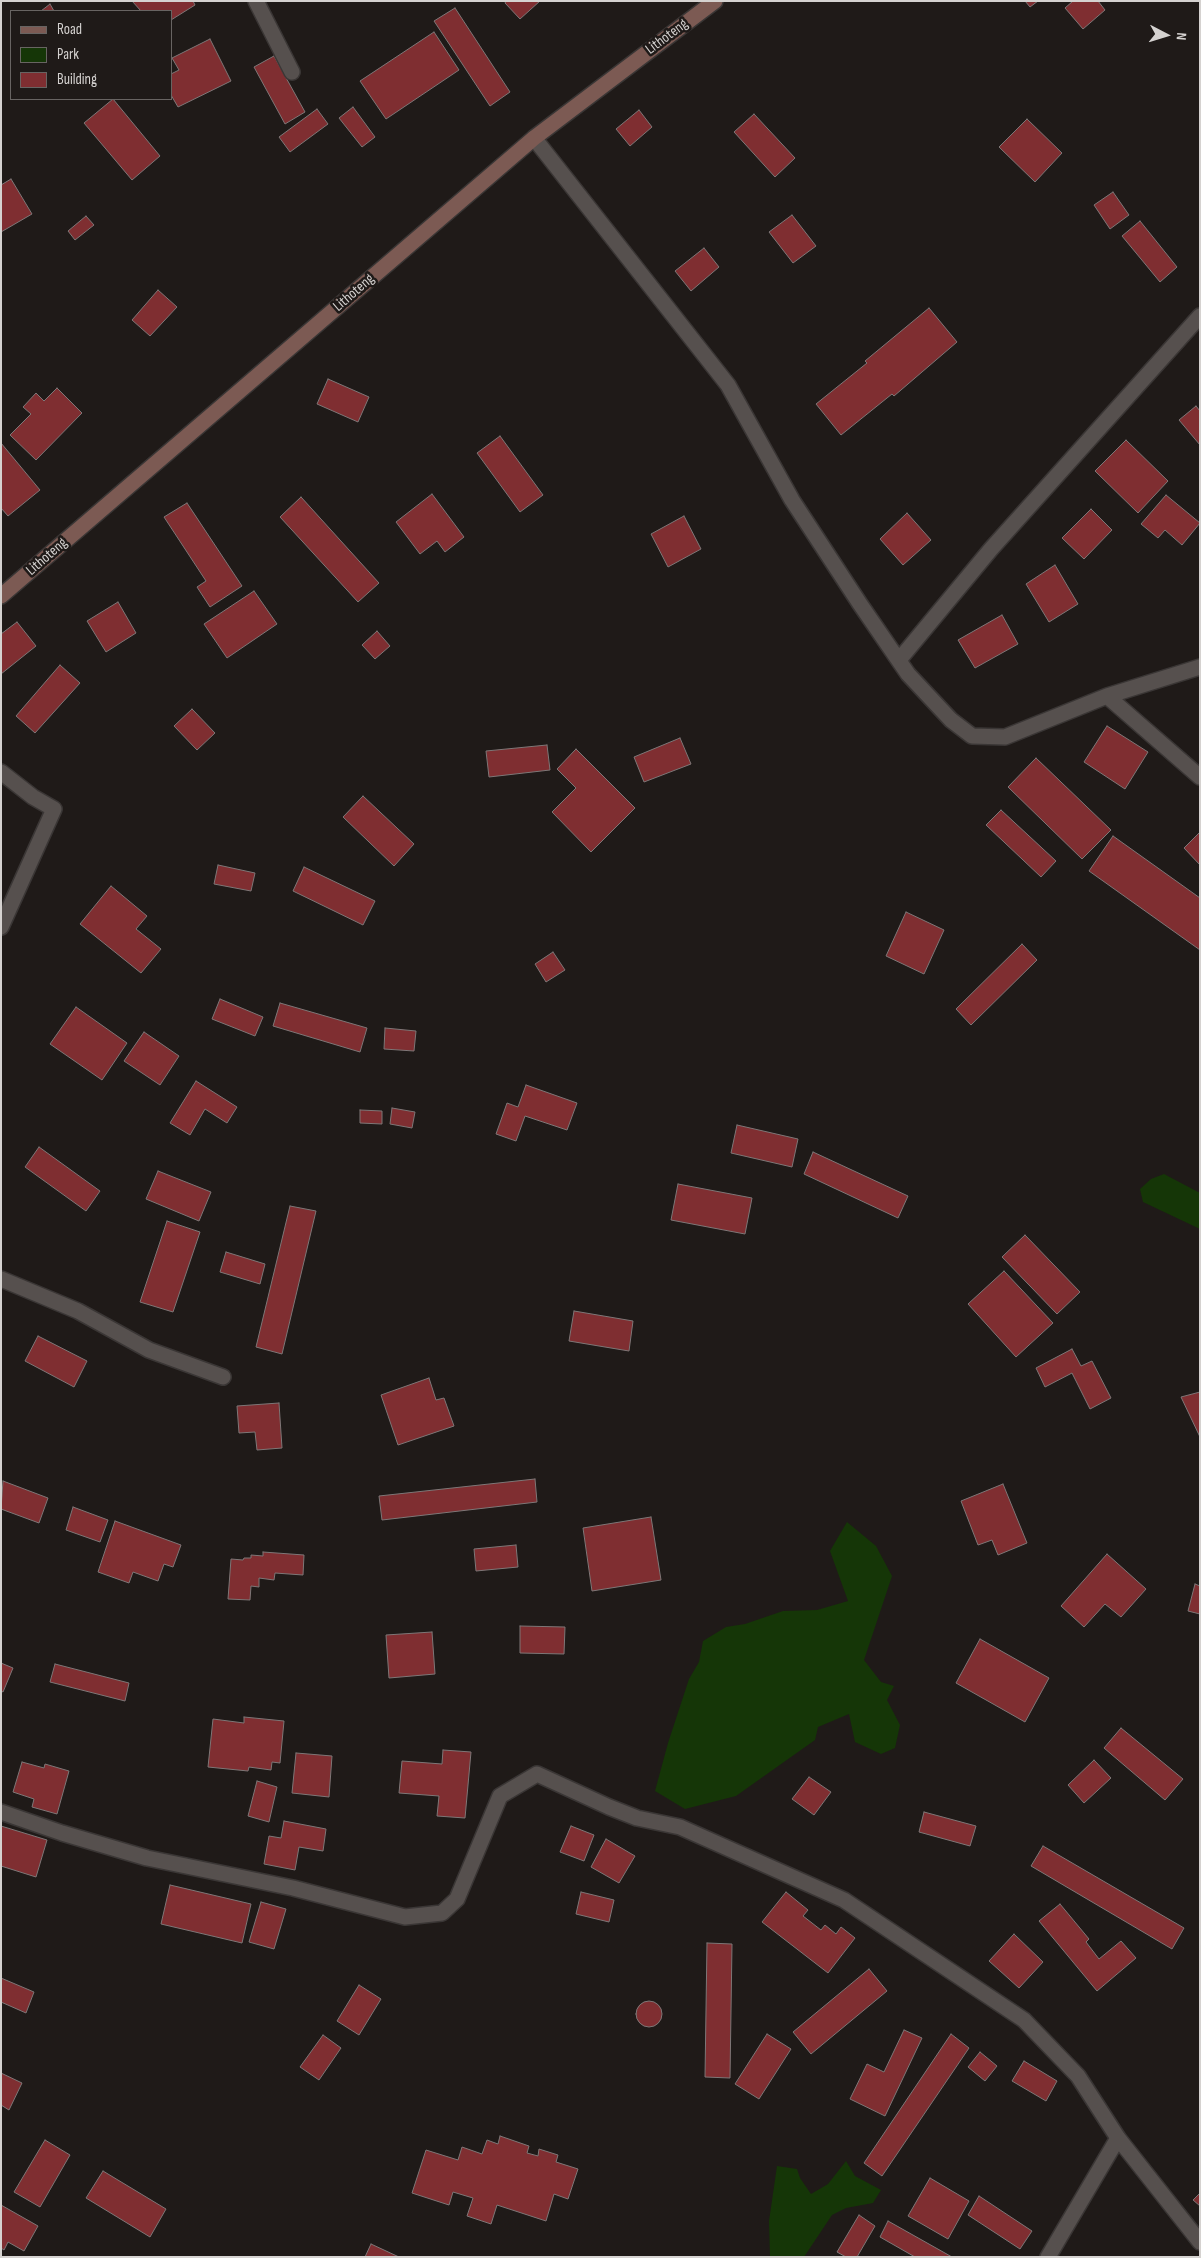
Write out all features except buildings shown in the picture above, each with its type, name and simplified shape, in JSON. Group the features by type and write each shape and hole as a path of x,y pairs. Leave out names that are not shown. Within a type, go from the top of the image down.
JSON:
{"main road":[{"name":"Lithoteng","path":"1,596 534,138 715,1"}],"street":[{"path":"256,1 292,72"},
{"path":"534,138 728,385 792,500 908,674 939,707 972,736 1005,736 1107,696 1200,667"},
{"path":"899,660 991,549 1200,316"},
{"path":"1107,696 1200,777"},
{"path":"1,772 33,797 54,809 1,927"},
{"path":"1,1279 78,1311 149,1350 223,1377"},
{"path":"1,1812 62,1833 147,1858 293,1888 405,1917 442,1913 457,1898 500,1796 537,1774 618,1811 637,1818 680,1827 844,1900 1024,2020 1078,2076 1118,2138 1200,2242"},
{"path":"1048,2257 1118,2138"}],"green space":[{"path":"1164,1174 1200,1193 1200,1229 1143,1202 1140,1189 1151,1179"},
{"path":"847,1522 876,1546 892,1576 864,1660 881,1682 894,1686 887,1700 900,1725 895,1748 881,1754 855,1742 849,1714 818,1727 815,1740 736,1796 685,1809 655,1791 668,1743 689,1679 699,1662 703,1641 726,1627 745,1624 783,1611 817,1610 848,1601 830,1551"},
{"path":"846,2161 855,2176 881,2190 873,2203 846,2208 832,2215 804,2257 770,2257 769,2221 777,2166 797,2169 800,2178 811,2194 828,2184"}]}
